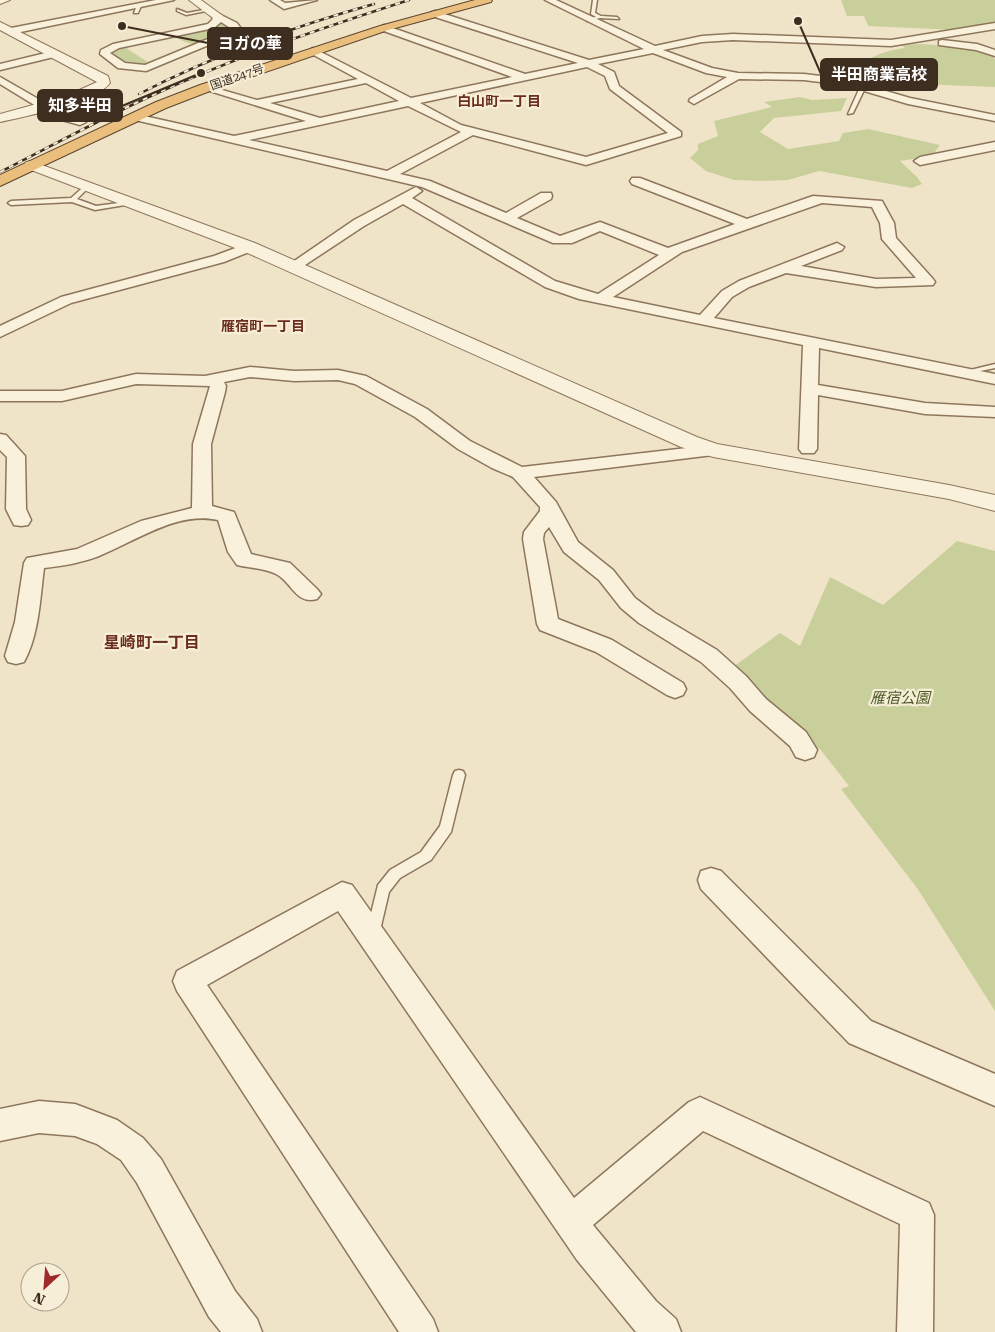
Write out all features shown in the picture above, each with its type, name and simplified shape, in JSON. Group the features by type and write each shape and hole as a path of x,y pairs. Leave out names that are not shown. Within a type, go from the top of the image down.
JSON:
{"highway":[{"name":"国道247号","path":"0,181 42,164 135,117 205,88 384,28 487,0"},
{"name":"国道247号","path":"0,191 42,164"}],"street":[{"path":"0,1 5,0"},
{"path":"6,28 137,9 170,0"},
{"path":"194,0 234,25 237,30 154,66 137,68 122,66 105,54 105,52 116,46 212,26 217,21 213,13"},
{"path":"274,0 284,6 313,0"},
{"path":"549,0 653,49 710,71 737,76 804,77 863,86 908,101 995,118"},
{"path":"85,5 100,14"},
{"path":"313,51 457,127 586,161 677,134 614,87 610,74 588,63 435,14"},
{"path":"237,139 653,49 716,38 873,43 902,41 995,26"},
{"path":"0,118 88,93 104,83 103,78 6,28"},
{"path":"384,28 523,78"},
{"path":"178,33 172,38 185,46 202,46"},
{"path":"902,41 977,46 995,53"},
{"path":"0,67 54,54"},
{"path":"694,101 737,76"},
{"path":"0,80 38,107 80,122"},
{"path":"257,102 367,80"},
{"path":"205,88 321,121"},
{"path":"135,117 426,184 508,217 558,240 567,240 600,226 670,254"},
{"path":"389,175 471,131"},
{"path":"920,161 995,146"},
{"path":"42,164 80,193 134,202 249,247 689,442 713,450 949,492 995,503"},
{"path":"636,181 748,224"},
{"path":"294,266 359,223 426,184"},
{"path":"508,217 546,196"},
{"path":"404,198 550,284 599,300 995,379"},
{"path":"599,300 670,254 813,200 877,204 887,223 889,239 928,282 876,283 784,268"},
{"path":"0,332 66,300 219,259 249,247"},
{"path":"704,320 727,294 744,284 837,247"},
{"path":"808,449 811,341"},
{"path":"0,396 62,396 136,379 186,382 214,380 250,372 294,376 338,375 360,380 421,413 464,445 498,464 520,473 542,495 571,546 606,575 628,603 646,618 709,656 738,682 758,705 798,739 806,750"},
{"path":"202,513 201,474 204,434 216,400 218,386 214,380"},
{"path":"809,388 885,403 976,413 995,412"},
{"path":"0,403 32,396"},
{"path":"0,439 16,456 16,509 21,520"},
{"path":"520,473 713,450"},
{"path":"16,656 26,622 34,563 83,554 139,529 202,513 214,511 227,516 238,552 244,560 283,568 310,594"},
{"path":"550,512 534,532 533,539 548,624 604,646 675,689"},
{"path":"711,880 860,1032 995,1090"},
{"path":"420,1332 188,981 342,894 614,1281 643,1314 663,1332"},
{"path":"571,1222 700,1113 917,1215 915,1332"},
{"path":"0,1125 39,1117 75,1120 106,1131 132,1149 149,1171 222,1304 244,1332"}],"lane":[{"path":"595,0 593,14 600,17"},
{"path":"179,10 186,14 213,13"},
{"path":"589,20 600,17 617,18"},
{"path":"850,113 863,86"},
{"path":"21,198 80,193"},
{"path":"11,203 80,193"},
{"path":"966,372 995,366"},
{"path":"373,936 383,889 396,874 426,856 446,828 459,775"}],"green space":[{"path":"841,0 995,0 995,23 955,30 868,26 864,16 847,16"},
{"path":"222,24 229,28 229,32 202,44 190,44 175,37"},
{"path":"920,44 967,47 993,55 995,60 995,87 866,82 846,78 860,65 875,56 905,48 902,45"},
{"path":"123,46 151,64 134,66 119,60 109,53"},
{"path":"800,97 812,100 847,98 841,111 774,118 760,132 788,149 839,141 843,133 868,129 940,145 932,156 900,161 922,184 912,188 819,171 788,180 734,180 706,171 690,158 698,150 698,144 718,136 714,121 772,107 764,102"},
{"name":"雁宿公園","path":"957,541 995,551 995,1011 917,888 841,789 849,786 820,749 806,744 733,667 780,633 800,646 830,577 883,605"}],"railway":[{"path":"0,172 184,81 280,44 409,0"},
{"path":"139,94 225,54 283,32 374,4"}],"place":[{"name":"半田商業高校","path":"798,21"},
{"name":"ヨガの華","path":"122,26"},
{"name":"知多半田","path":"201,73"}],"district":[{"name":"白山町一丁目","path":"499,101"},
{"name":"雁宿町一丁目","path":"263,326"},
{"name":"星崎町一丁目","path":"152,642"}]}
